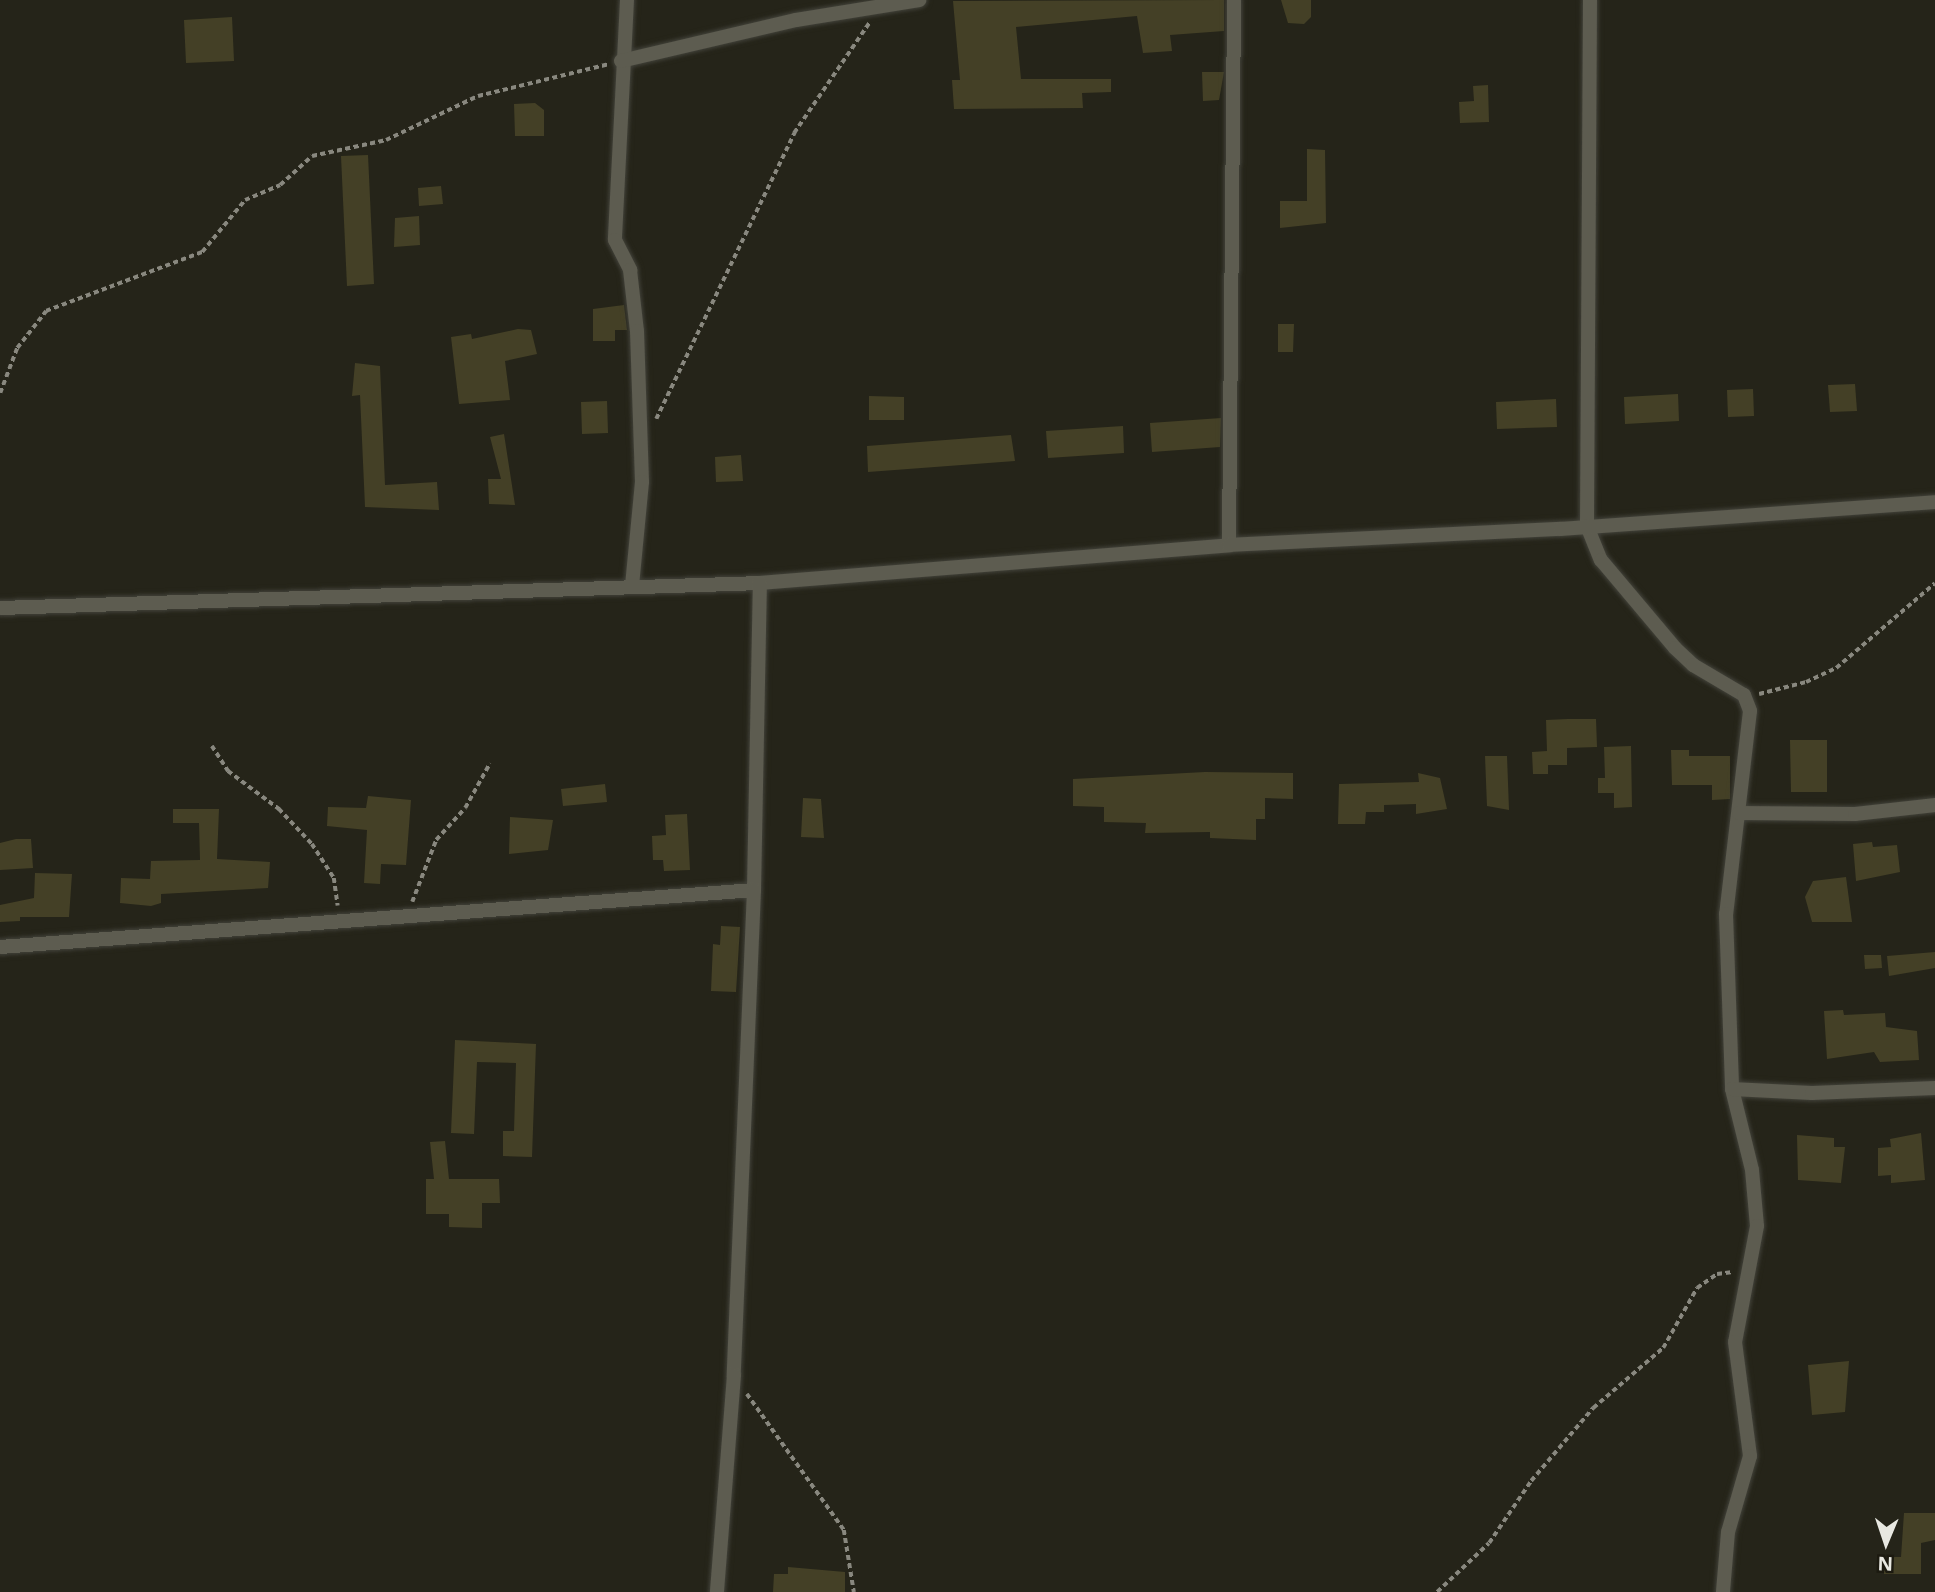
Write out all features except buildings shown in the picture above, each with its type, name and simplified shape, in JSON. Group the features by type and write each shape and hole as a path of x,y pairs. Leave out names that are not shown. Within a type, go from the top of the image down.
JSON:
{"street":[{"path":"627,0 621,61 615,240 630,270 641,444 632,586"},
{"path":"621,61 883,5 919,0"},
{"path":"1229,545 1234,0"},
{"path":"1590,0 1587,526 1601,560 1683,657 1746,697 1751,721 1726,914 1732,1089 1758,1211 1735,1342 1750,1456 1728,1532 1723,1592"},
{"path":"0,608 760,583 1229,545 1587,526 1935,502"},
{"path":"718,1592 734,1375 754,890 760,583"},
{"path":"1739,813 1855,814 1935,805"},
{"path":"0,947 340,918 754,890"},
{"path":"1732,1089 1812,1093 1935,1088"}],"path":[{"path":"641,444 794,133 883,5"},
{"path":"0,393 17,348 46,311 202,252 245,200 280,185 309,158 386,141 478,96 621,61"},
{"path":"1746,697 1828,673 1935,583"},
{"path":"212,746 228,771 279,809 312,844 334,878 340,918"},
{"path":"407,914 436,840 465,808 490,763"},
{"path":"1437,1592 1489,1542 1531,1481 1593,1408 1663,1348 1705,1279 1729,1271 1749,1273"},
{"path":"734,1375 844,1530 854,1592"}]}
